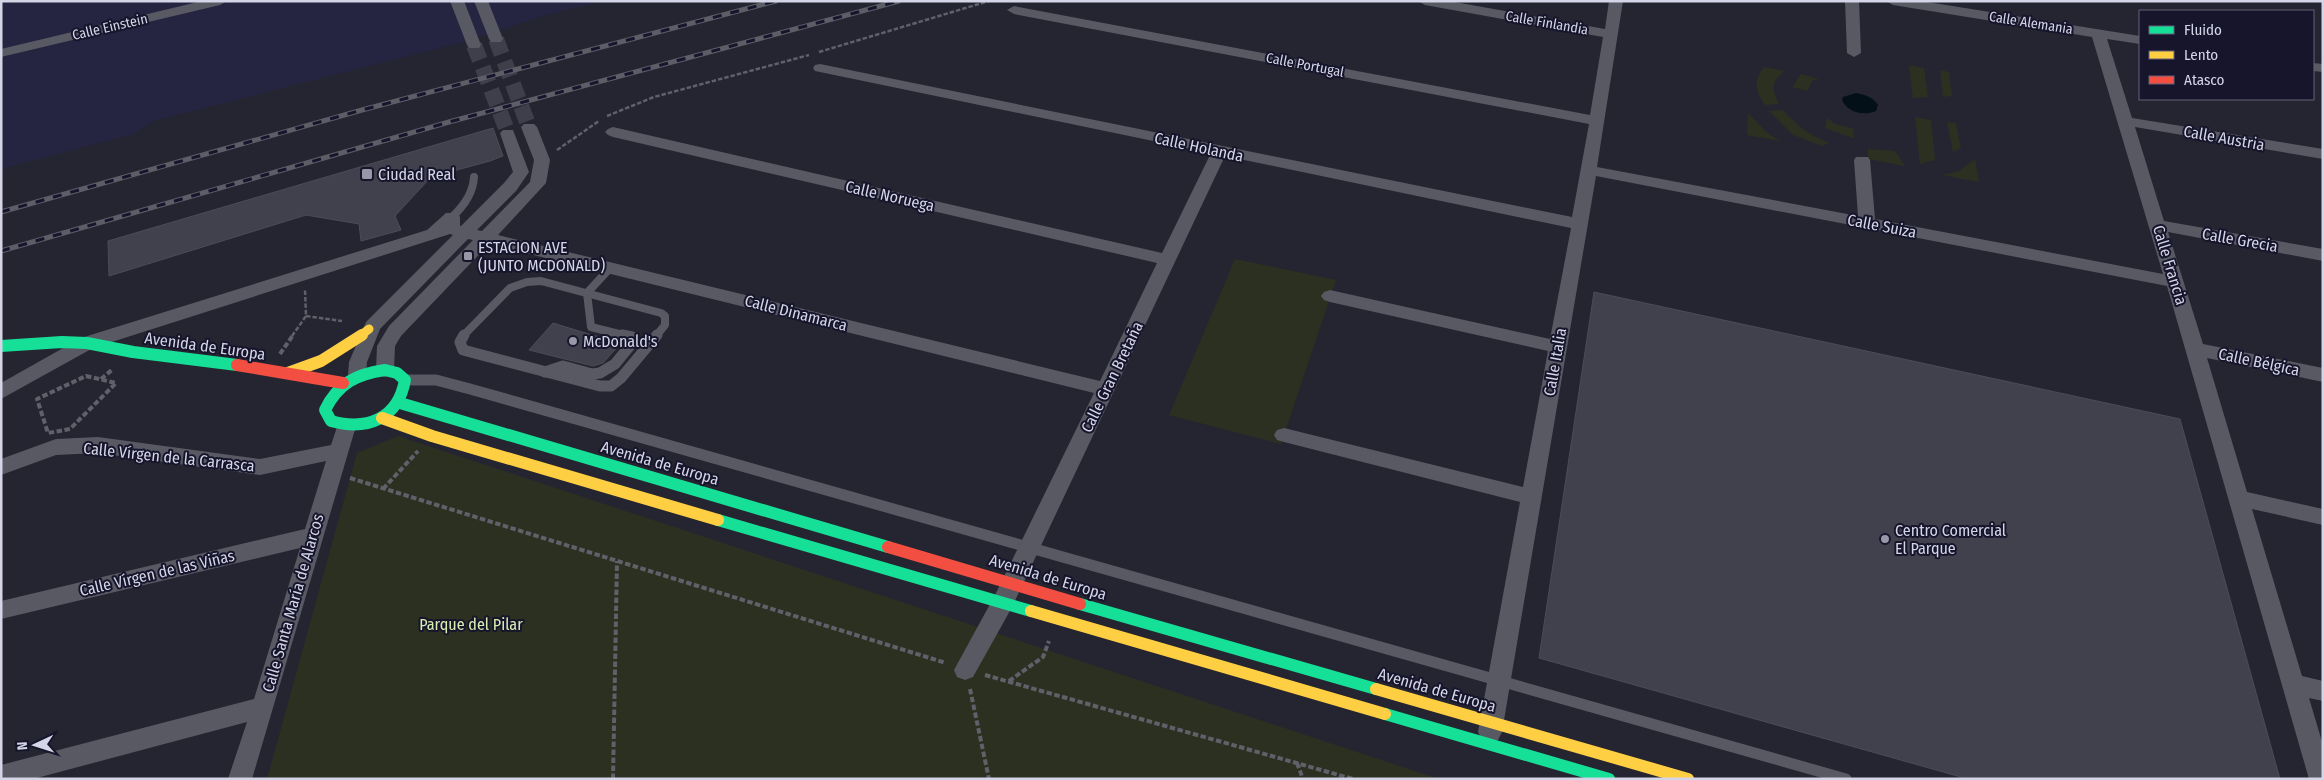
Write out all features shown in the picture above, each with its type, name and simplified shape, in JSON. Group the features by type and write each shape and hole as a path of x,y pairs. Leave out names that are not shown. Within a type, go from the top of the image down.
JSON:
{"main road":[{"path":"285,374 318,364 340,352 371,327"},
{"name":"Avenida de Europa","path":"1,358 62,342"},
{"name":"Avenida de Europa","path":"1,346 62,342 87,343 133,352 210,361 285,374 350,379"},
{"path":"385,370 397,373 405,380 406,391 400,403 382,418 364,425 346,426 331,421 325,410 330,396 350,379 385,370"},
{"name":"Avenida de Europa","path":"400,403 1013,583 1490,733 1610,779"},
{"name":"Avenida de Europa","path":"382,418 432,436 1058,618 1490,733 1688,779"}],"street":[{"name":"Calle Einstein","path":"1,53 220,1"},
{"path":"457,1 474,44"},
{"path":"481,1 496,39"},
{"name":"Calle Finlandia","path":"1425,1 1610,34"},
{"name":"Calle Italia","path":"1490,733 1589,170 1616,1"},
{"path":"1852,1 1854,53"},
{"name":"Calle Alemania","path":"1893,1 2139,40"},
{"name":"Calle Portugal","path":"1014,10 1597,121"},
{"name":"Calle Francia","path":"2098,33 2175,282 2321,779"},
{"name":"Calle Holanda","path":"820,68 1579,224"},
{"name":"Calle Austria","path":"2125,121 2323,154"},
{"path":"385,370 386,346 396,331 538,183 542,160 529,127"},
{"name":"Calle Noruega","path":"613,132 1168,260"},
{"path":"350,379 371,327 456,226 510,187 521,172 508,133"},
{"name":"Calle Gran Bretaña","path":"965,670 1013,583 1220,151"},
{"path":"1862,160 1867,224"},
{"name":"Calle Suiza","path":"1589,170 2175,282"},
{"name":"Calle Grecia","path":"2157,225 2323,255"},
{"path":"1,392 87,343 456,226"},
{"name":"Calle Dinamarca","path":"456,226 486,236 1106,389"},
{"path":"1330,296 1558,347"},
{"name":"Calle Bélgica","path":"2195,349 2323,375"},
{"name":"Calle Santa María de Alarcos","path":"240,779 346,426"},
{"path":"1284,435 1532,497"},
{"name":"Calle Vírgen de la Carrasca","path":"1,467 25,456 56,447 98,446 260,467 338,451"},
{"path":"2239,498 2323,517"},
{"name":"Calle Vírgen de las Viñas","path":"1,610 313,536"},
{"path":"2294,684 2323,691"},
{"path":"1,776 263,707"}],"lane":[{"path":"456,226 474,186 474,177"},
{"path":"544,372 563,366 592,374 600,373 615,364 632,342 632,338 626,335 591,327 587,293 611,267"},
{"path":"541,280 587,293 661,313 665,316 665,325 621,378 611,386 600,386 463,350 460,342 464,335 510,288 516,285 541,280"},
{"path":"405,380 436,380 470,389 1029,549 1846,779"}],"path":[{"path":"542,160 605,117 654,97 745,74 989,1"},
{"path":"269,371 306,316 304,274"},
{"path":"306,316 371,327"},
{"path":"86,376 116,383 70,429 48,433 37,399 86,376"},
{"path":"383,489 432,436"},
{"path":"347,477 965,670 1353,779"},
{"path":"613,779 617,561"},
{"path":"1009,682 1043,657 1058,618"},
{"path":"965,670 989,779"},
{"path":"1296,762 1303,779"}],"shaded area":[{"path":"1,1 603,1 543,16 460,43 153,121 134,134 1,169"},
{"path":"1856,93 1874,100 1878,105 1876,111 1862,113 1848,108 1842,100 1843,97"}],"green space":[{"path":"1909,65 1924,68 1928,97 1913,98"},
{"path":"1764,67 1785,71 1777,79 1774,86 1779,104 1765,105 1759,95 1757,81"},
{"path":"1940,70 1949,72 1952,96 1943,97"},
{"path":"1801,74 1819,79 1812,81 1807,91 1792,87"},
{"path":"1783,110 1804,130 1829,143 1822,146 1793,135 1769,111"},
{"path":"1748,113 1766,132 1780,141 1747,135"},
{"path":"1915,117 1931,120 1935,160 1920,164"},
{"path":"1827,118 1835,124 1854,129 1853,138 1825,128"},
{"path":"1947,122 1956,123 1961,148 1953,152"},
{"path":"1868,149 1895,151 1905,166 1868,159"},
{"path":"1975,159 1979,182 1942,175 1959,171"},
{"path":"1235,259 1336,280 1281,444 1169,415"},
{"name":"Parque del Pilar","path":"398,436 1439,779 267,779 357,453"}],"building":[{"name":"Ciudad Real","path":"493,128 503,156 431,177 395,216 401,230 361,241 359,224 306,215 109,276 108,241"},
{"name":"Centro Comercial El Parque","path":"1594,292 2180,419 2280,779 1968,779 1539,658"},
{"path":"553,323 621,343 603,363 593,366 529,350"}],"tunnel":[{"path":"496,39 529,127"},
{"path":"474,45 508,133"}],"railway":[{"path":"1,212 362,110 776,1"},
{"path":"1,251 449,122 899,1"}],"traffic: fast":[{"path":"1,346 62,342 87,343 133,352 237,365"},
{"path":"385,370 397,373 405,380 403,393 389,412 379,419 356,425 331,421 325,410 335,392 341,386 356,377 385,370"},
{"path":"400,403 888,547"},
{"path":"718,520 1031,611"},
{"path":"1080,604 1376,689"},
{"path":"1385,714 1609,779"}],"traffic: slow":[{"path":"288,373 310,366 331,356 369,329"},
{"path":"382,418 432,436 718,520"},
{"path":"1031,611 1385,714"},
{"path":"1376,689 1688,779"}],"traffic: jam":[{"path":"237,365 343,383"},
{"path":"888,547 1080,604"}],"place":[{"name":"Ciudad Real","path":"367,174"},
{"name":"ESTACION AVE (JUNTO MCDONALD)","path":"468,256"},
{"name":"McDonald's","path":"573,341"},
{"name":"Centro Comercial El Parque","path":"1885,539"}]}
